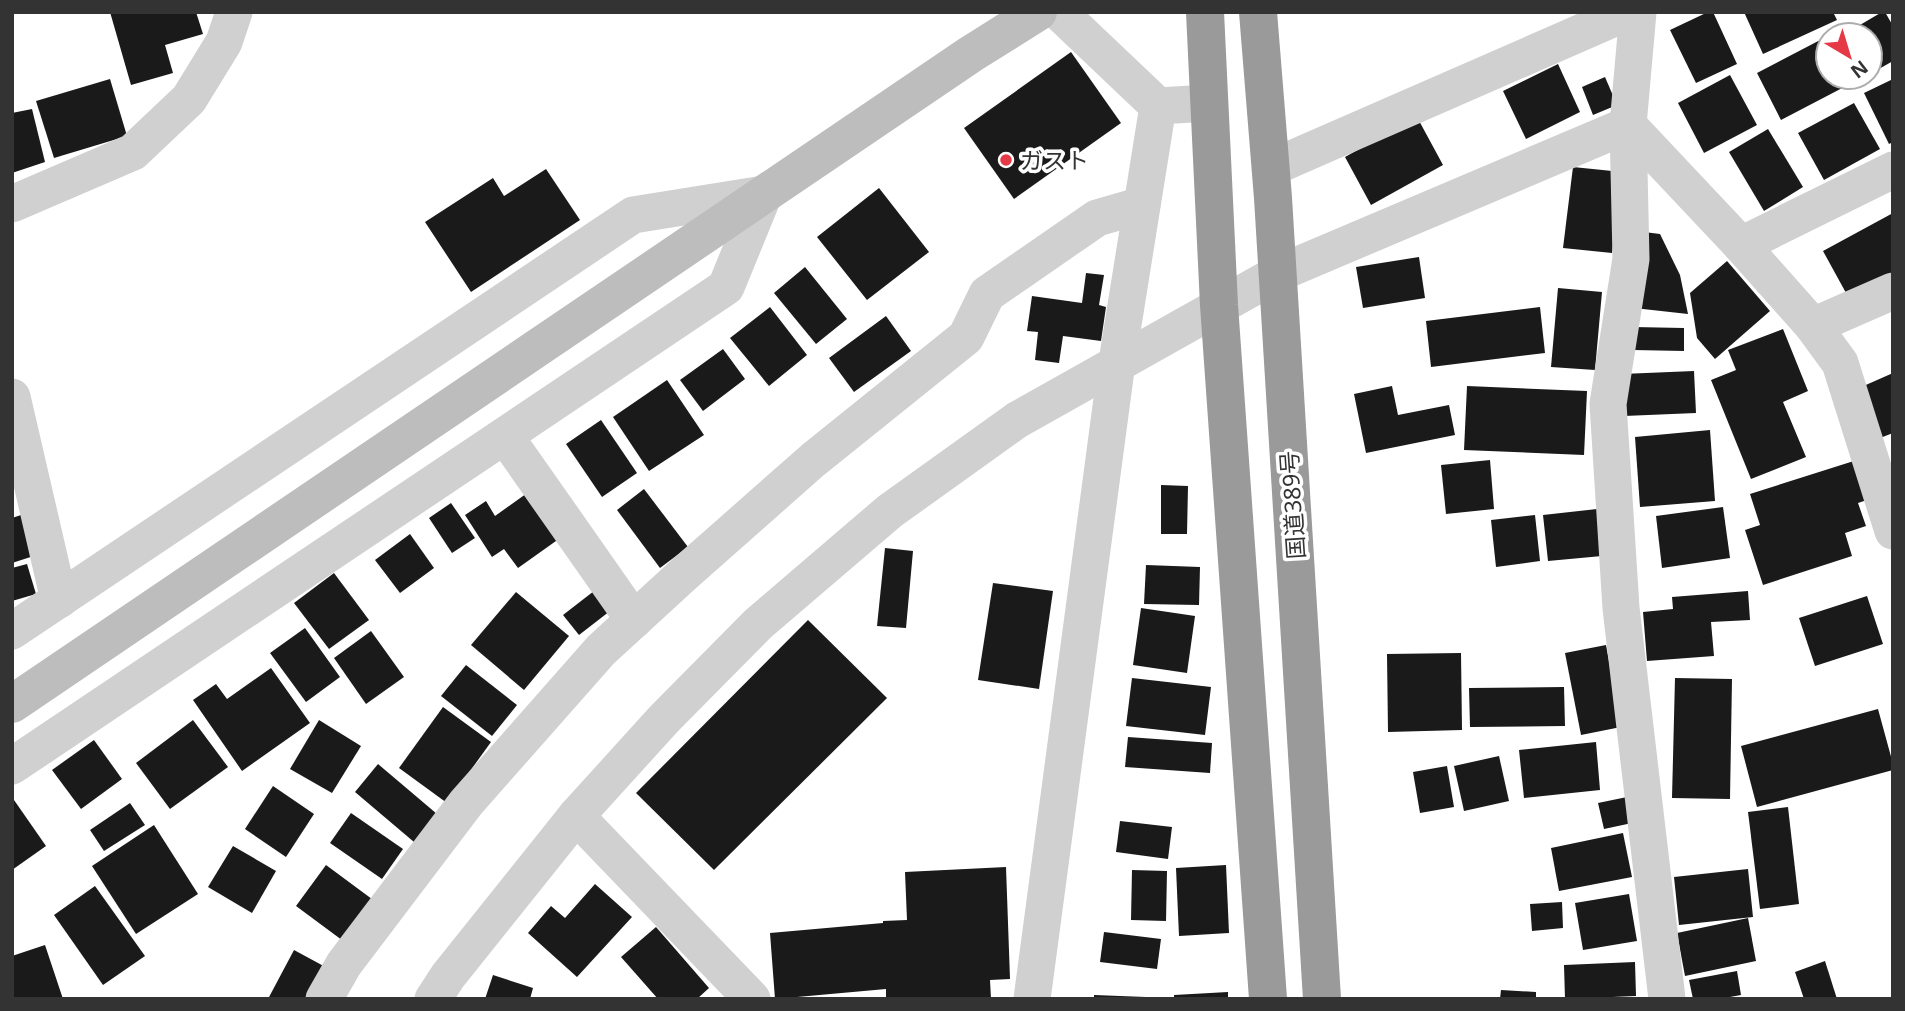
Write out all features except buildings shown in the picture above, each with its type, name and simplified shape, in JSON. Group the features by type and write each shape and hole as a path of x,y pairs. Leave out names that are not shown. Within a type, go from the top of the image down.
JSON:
{"highway":[{"path":"1205,12 1219,305 1268,999"},
{"name":"国道389号","path":"1258,12 1271,168 1322,999"}],"street":[{"path":"12,204 133,152 189,99 224,42 234,12"},
{"path":"12,704 971,54 1038,12"},
{"path":"1059,12 1158,106 1209,103"},
{"path":"1271,168 1628,12"},
{"path":"1638,12 1628,125 1631,259 1608,404 1621,608 1667,999"},
{"path":"1032,999 1117,362 1158,106"},
{"path":"1628,125 1741,245 1813,326 1840,363 1881,448 1893,531"},
{"path":"433,999 448,976 576,816 664,719 758,624 890,511 1017,419 1277,274 1628,125"},
{"path":"1741,245 1893,170"},
{"path":"12,766 726,287 764,194"},
{"path":"12,631 633,215 764,194"},
{"path":"324,999 344,964 466,803 601,650 813,460 966,337 987,293 1097,218 1142,205"},
{"path":"1813,326 1893,291"},
{"path":"12,397 59,600"},
{"path":"505,436 634,620"},
{"path":"576,816 752,999"}],"place":[{"name":"ガスト","path":"1006,160"}]}
